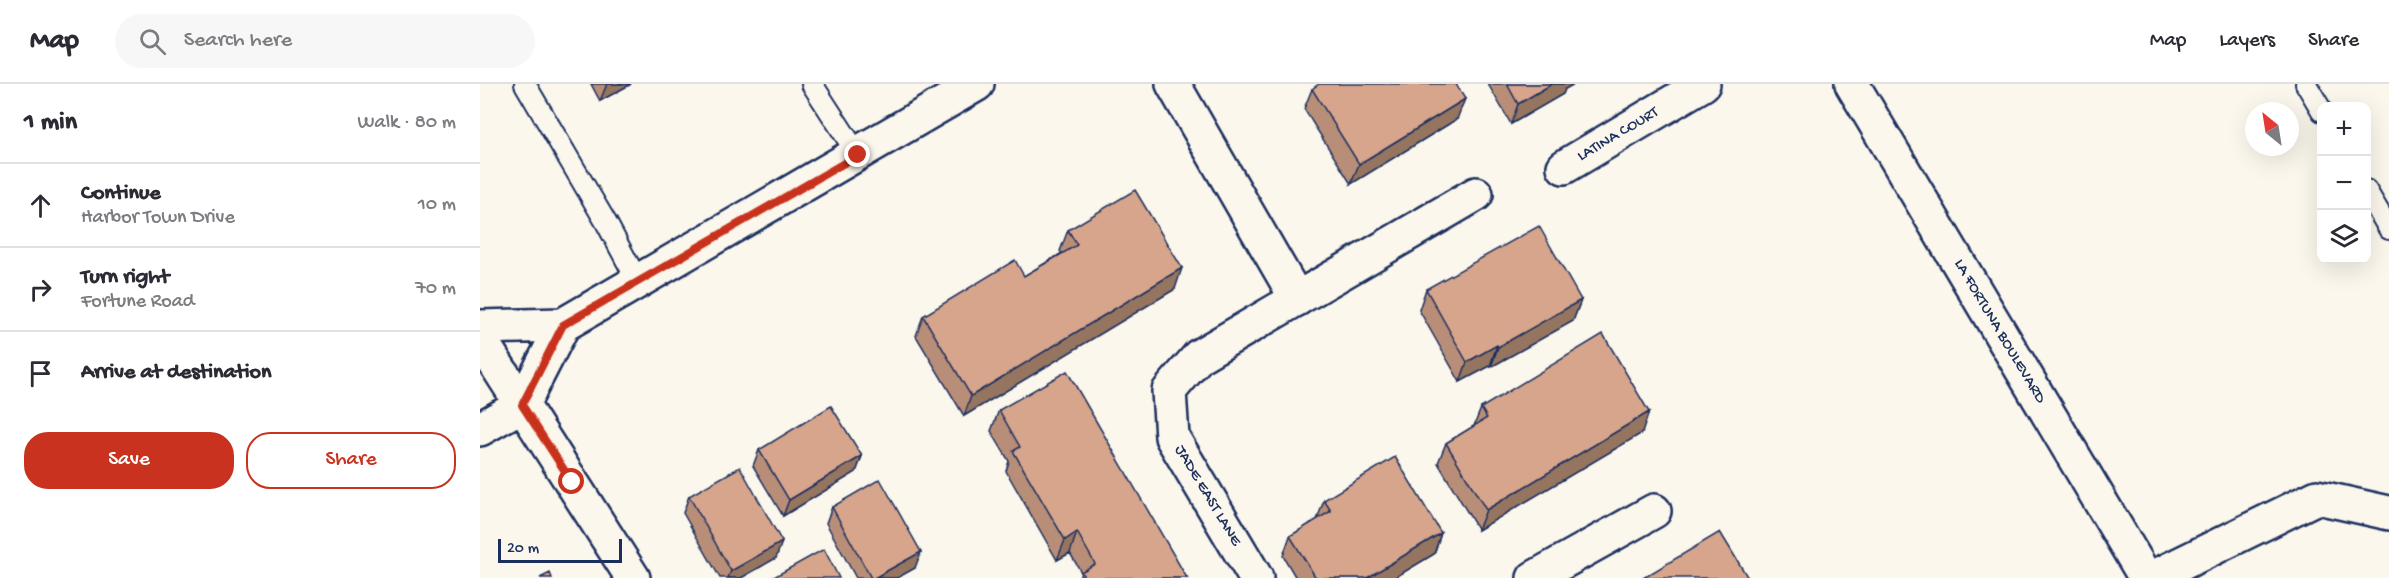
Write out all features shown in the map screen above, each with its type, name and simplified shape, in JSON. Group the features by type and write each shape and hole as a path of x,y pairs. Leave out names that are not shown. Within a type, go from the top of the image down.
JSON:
{"street":[{"path":"480,327 563,325 977,84"},
{"path":"1173,84 1297,299"},
{"name":"LATINA COURT","path":"1564,167 1703,84"},
{"name":"LA FORTUNA BOULEVARD","path":"1852,84 2146,578"},
{"name":"JADE EAST LANE","path":"1256,578 1172,437 1169,391 1199,356 1476,194"},
{"path":"480,429 522,405 563,325"},
{"path":"480,339 633,578"},
{"path":"2152,578 2317,497 2389,513"},
{"path":"1534,578 1654,511"}],"lane":[{"path":"525,84 607,224 638,282"},
{"path":"812,84 858,155"},
{"path":"2306,84 2317,103"},
{"path":"2371,196 2388,224"}],"building":[{"path":"1319,84 1456,84 1465,99 1359,164 1312,89"},
{"path":"1507,84 1552,84 1518,104"},
{"path":"1135,190 1182,268 971,396 923,316 1015,260 1024,276 1077,245 1068,230"},
{"path":"1539,226 1581,300 1467,362 1426,289"},
{"path":"1603,334 1649,412 1486,510 1446,443 1487,418 1481,408"},
{"path":"1067,371 1187,578 1085,578 1081,572 1095,564 1077,532 1065,540 1013,451 1020,447 999,410"},
{"path":"831,406 862,456 789,500 759,450"},
{"path":"1395,457 1441,533 1367,578 1316,578 1290,536 1331,511 1324,500"},
{"path":"740,467 782,542 731,571 689,496"},
{"path":"880,479 921,552 871,578 832,507"},
{"path":"1720,532 1748,578 1643,578"},
{"path":"824,549 839,578 772,578"},
{"path":"550,573 552,578 540,578"}],"route":[{"path":"572,482 522,405 563,325 858,155"}]}
